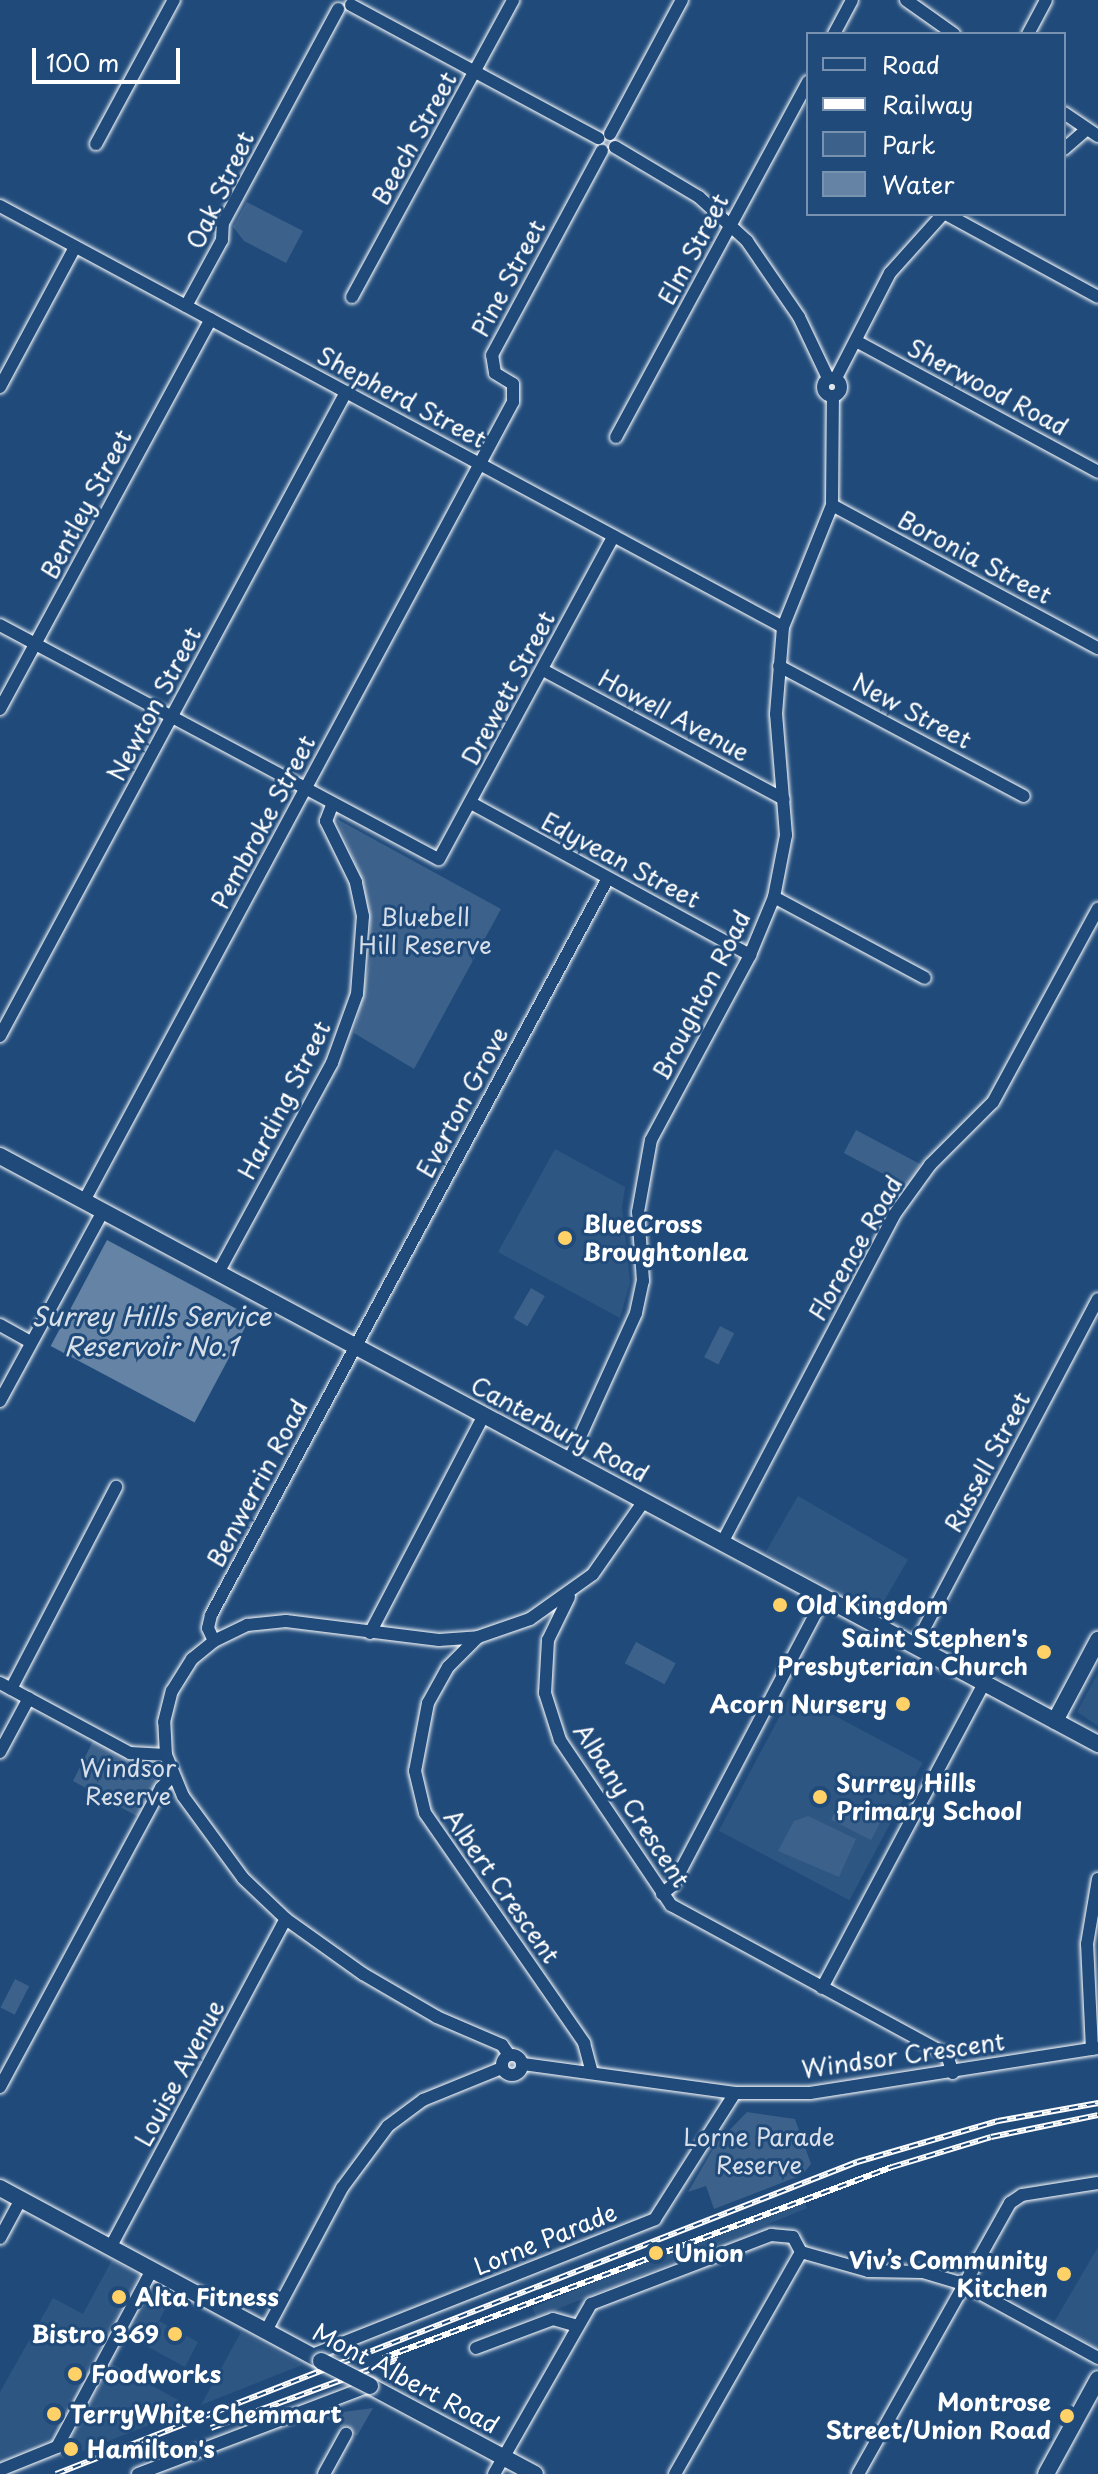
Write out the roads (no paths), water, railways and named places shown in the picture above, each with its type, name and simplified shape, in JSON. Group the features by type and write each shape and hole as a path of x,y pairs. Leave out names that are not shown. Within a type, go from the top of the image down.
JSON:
{"main road":[{"name":"Canterbury Road","path":"0,1156 1098,1744"},
{"path":"1055,1721 1098,1640"},
{"name":"Mont Albert Road","path":"0,2188 535,2474"},
{"path":"1046,2474 1098,2379"}],"street":[{"path":"96,144 174,0"},
{"name":"Beech Street","path":"352,297 513,0"},
{"name":"Pine Street","path":"480,463 516,393 513,384 495,373 492,355 682,0"},
{"path":"835,32 852,0"},
{"path":"906,0 951,32"},
{"path":"1029,32 1046,0"},
{"path":"343,3 606,143 699,197 731,226 776,280 832,378 856,341 890,273 942,216"},
{"name":"Oak Street","path":"186,306 222,240 223,223 343,3"},
{"name":"Elm Street","path":"616,437 806,86"},
{"path":"1066,114 1092,133 1066,148"},
{"name":"Shepherd Street","path":"0,206 783,627"},
{"path":"948,216 1098,297"},
{"path":"0,387 75,247"},
{"name":"Bentley Street","path":"0,709 211,319"},
{"name":"Sherwood Road","path":"856,341 1098,472"},
{"name":"Broughton Road","path":"569,1461 636,1313 643,1281 638,1212 651,1140 750,955 774,897 786,835 776,714 783,627 832,505 833,396 824,391 832,378"},
{"name":"Newton Street","path":"0,1036 346,392"},
{"name":"Pembroke Street","path":"84,1201 480,463"},
{"name":"Boronia Street","path":"832,505 1098,648"},
{"name":"Drewett Street","path":"333,803 439,859 614,536"},
{"path":"0,625 333,803"},
{"name":"New Street","path":"779,666 1024,796"},
{"name":"Howell Avenue","path":"543,670 784,799"},
{"name":"Harding Street","path":"218,1273 332,1063 357,994 363,916 356,882 326,821 333,803"},
{"name":"Edyvean Street","path":"471,803 750,955"},
{"name":"Everton Grove","path":"355,1346 608,878"},
{"path":"774,897 925,978"},
{"name":"Florence Road","path":"722,1543 894,1215 930,1165 993,1102 1098,909"},
{"path":"0,1401 103,1211"},
{"name":"Russell Street","path":"915,1646 1098,1299"},
{"path":"0,1325 31,1342"},
{"name":"Benwerrin Road","path":"214,1641 208,1628 211,1615 355,1346"},
{"path":"370,1633 484,1415"},
{"path":"116,1487 6,1686 130,1753 166,1755"},
{"path":"502,2068 511,2074 523,2064 509,2055 502,2045 437,2017 363,1974 286,1919 206,1832 173,1775 166,1755 164,1722 172,1691 192,1659 214,1641 247,1625 286,1621 439,1640 478,1637 530,1619 570,1594 620,1541 644,1501"},
{"name":"Albany Crescent","path":"570,1594 548,1640 545,1693 560,1740 662,1894 681,1914 947,2055 953,2073"},
{"path":"662,1894 673,1885 824,1597"},
{"path":"530,1619 548,1640"},
{"name":"Albert Crescent","path":"478,1637 448,1667 428,1703 418,1738 415,1771 425,1813 584,2043 592,2072"},
{"path":"439,1640 448,1667"},
{"path":"822,1988 984,1683"},
{"path":"0,1752 29,1698"},
{"path":"0,2087 161,1788 173,1775"},
{"path":"1095,2049 1087,1944 1098,1879"},
{"name":"Louise Avenue","path":"110,2248 286,1919"},
{"name":"Windsor Crescent","path":"523,2064 735,2093 810,2093 1095,2049"},
{"path":"266,2331 362,2155 423,2100 502,2068 509,2055"},
{"name":"Lorne Parade","path":"317,2358 655,2219 735,2093"},
{"path":"858,2474 963,2284 1014,2199 1098,2183"},
{"path":"0,2238 21,2199"},
{"path":"494,2474 591,2304 604,2296 771,2235 793,2237 801,2252 868,2271 923,2272 963,2284 1098,2358"},
{"path":"675,2474 801,2252"},
{"path":"0,2470 57,2447 152,2270"},
{"path":"476,2348 553,2319 577,2326"},
{"path":"138,2474 370,2386"},
{"path":"324,2474 346,2434"}],"water":[{"name":"Surrey Hills Service Reservoir No.1","path":"107,1240 251,1317 195,1422 51,1346"}],"railway":[{"path":"56,2474 857,2162 998,2121 1098,2103"},
{"path":"383,2358 892,2167 991,2137 1098,2115"},
{"path":"211,2428 399,2359"}],"place":[{"name":"BlueCross Broughtonlea","path":"565,1238"},
{"name":"Old Kingdom","path":"780,1605"},
{"name":"Saint Stephen's Presbyterian Church","path":"1044,1652"},
{"name":"Acorn Nursery","path":"903,1704"},
{"name":"Surrey Hills Primary School","path":"820,1797"},
{"name":"Union","path":"656,2253"},
{"name":"Viv’s Community Kitchen","path":"1064,2274"},
{"name":"Alta Fitness","path":"119,2297"},
{"name":"Bistro 369","path":"175,2334"},
{"name":"Foodworks","path":"75,2374"},
{"name":"TerryWhite Chemmart","path":"54,2414"},
{"name":"Montrose Street/Union Road","path":"1067,2416"},
{"name":"Hamilton's","path":"71,2449"}],"park label":[{"name":"Bluebell Hill Reserve","path":"425,931"},
{"name":"Windsor Reserve","path":"128,1782"},
{"name":"Lorne Parade Reserve","path":"759,2151"}]}
